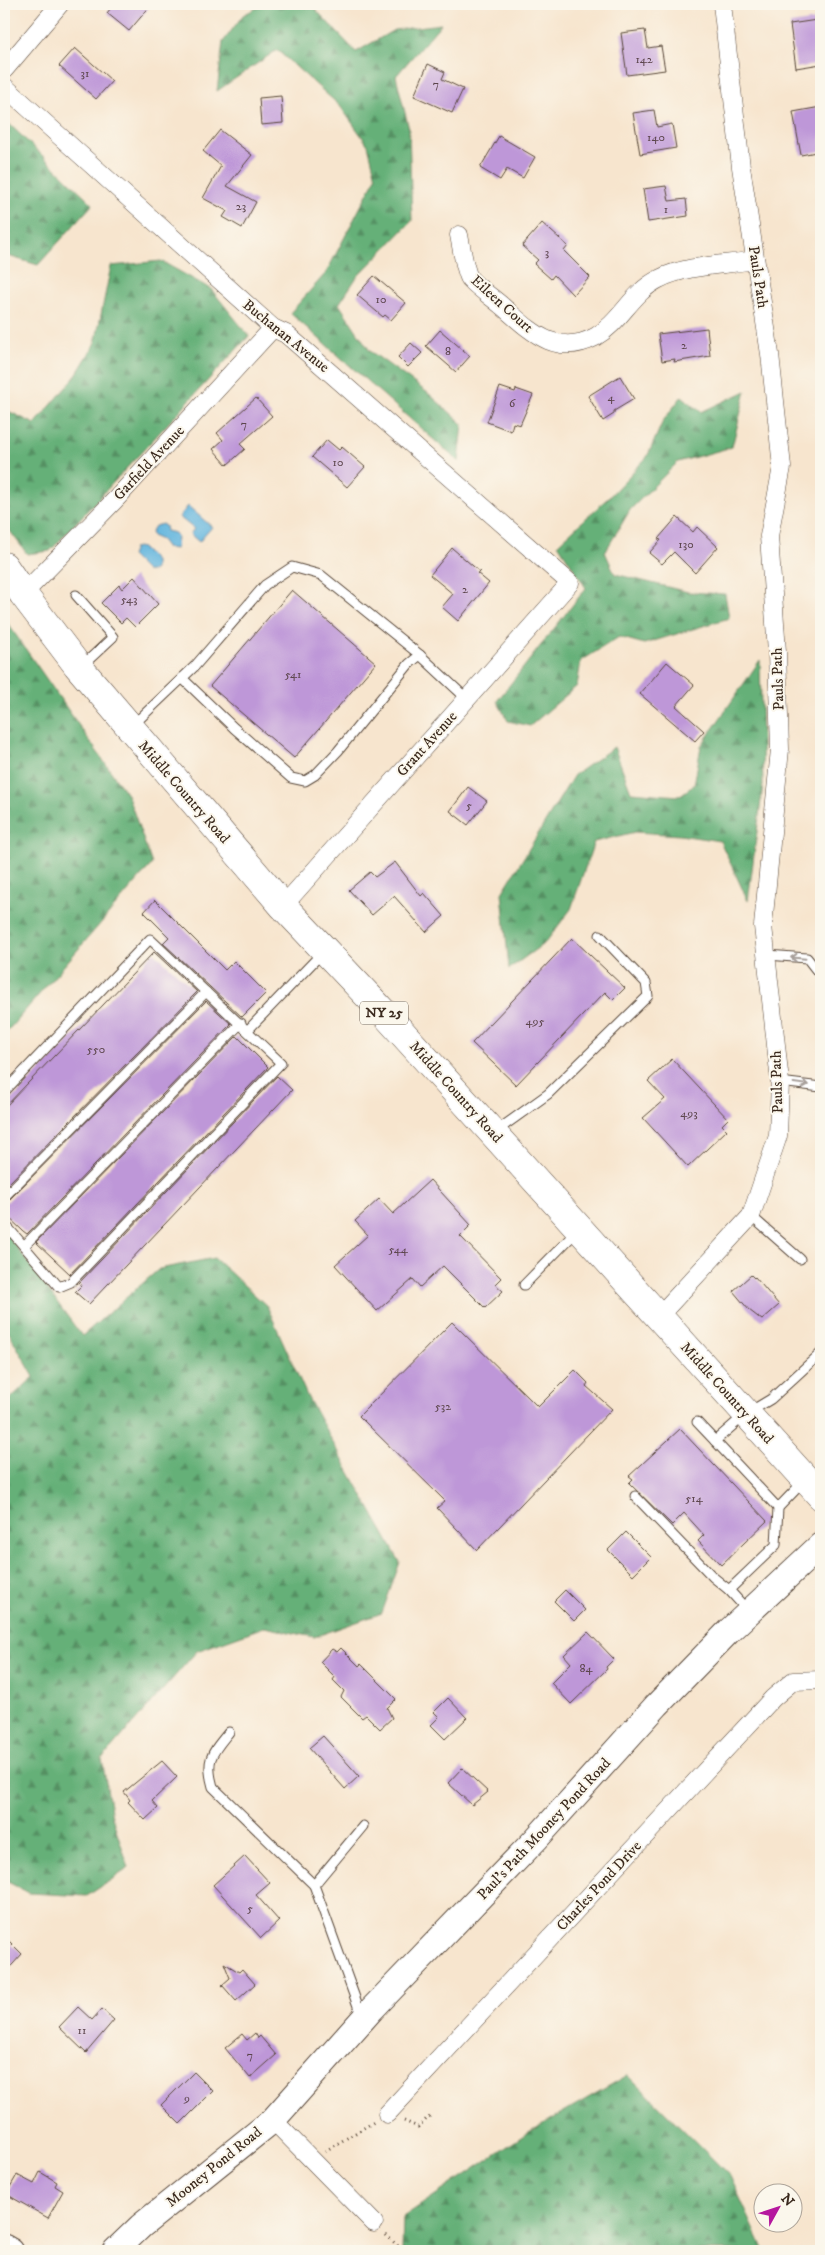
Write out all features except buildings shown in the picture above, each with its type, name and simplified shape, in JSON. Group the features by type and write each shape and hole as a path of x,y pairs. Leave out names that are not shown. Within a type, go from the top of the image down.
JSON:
{"main road":[{"name":"Middle Country Road","path":"4,566 80,668 283,906 814,1488"}],"street":[{"path":"4,70 60,4"},
{"name":"Pauls Path","path":"658,1317 751,1216 778,1136 780,1082 763,926 780,749 777,652 769,536 782,467 770,354 741,167 722,4"},
{"name":"Buchanan Avenue","path":"4,86 273,328 294,340 570,583"},
{"name":"Eileen Court","path":"459,235 469,278 539,337 566,345 594,338 615,322 638,293 658,279 692,268 755,260"},
{"name":"Garfield Avenue","path":"23,594 115,500 273,328"},
{"name":"Grant Avenue","path":"283,906 570,583"},
{"name":"Paul's Path Mooney Pond Road","path":"273,2120 362,2020 536,1839 656,1705 749,1612 821,1545"},
{"name":"Charles Pond Drive","path":"387,2114 773,1698 793,1681 821,1680"},
{"name":"Mooney Pond Road","path":"115,2251 141,2226 273,2120 374,2223"},
{"path":"4,2247 11,2251"}],"lane":[{"path":"130,728 196,666 265,585 292,567 321,575 420,655 467,699"},
{"path":"76,594 113,637 80,668"},
{"path":"182,678 234,728 291,778 305,781 315,775 338,751 409,664 420,655"},
{"path":"493,1134 548,1094 648,996 646,983 600,935"},
{"path":"4,1092 150,939 281,1063 71,1282 59,1287 4,1223"},
{"path":"24,1246 244,1027 325,950"},
{"path":"767,955 806,958 821,976"},
{"path":"4,1197 206,992"},
{"path":"780,1082 821,1087"},
{"path":"751,1216 800,1259"},
{"path":"524,1285 579,1229"},
{"path":"715,1441 746,1414 771,1398 821,1353"},
{"path":"697,1422 778,1508 776,1545 729,1590"},
{"path":"778,1508 814,1488"},
{"path":"635,1496 749,1612"},
{"path":"229,1732 213,1752 209,1761 208,1770 213,1787 314,1885 362,2020"},
{"path":"314,1885 363,1826"}],"path":[{"path":"312,2159 387,2114 418,2127 431,2115"}],"green space":[{"path":"264,4 315,4 317,11 356,52 394,30 441,24 396,76 409,129 412,221 357,277 339,304 370,351 428,393 463,424 459,462 290,313 326,273 376,177 368,145 340,106 277,50 217,91 223,42 243,15"},
{"path":"4,119 93,204 38,265 4,253"},
{"path":"161,261 211,289 249,336 50,551 27,554 4,523 4,409 35,424 74,378 95,344 111,266"},
{"path":"746,391 732,447 678,462 630,510 605,552 615,574 688,592 725,594 729,618 644,644 619,637 581,661 577,686 530,726 508,721 497,701 586,588 558,544 609,497 647,457 663,421 682,396 701,412"},
{"path":"4,618 128,796 152,864 4,1035"},
{"path":"760,660 763,785 748,901 720,841 680,835 635,832 594,842 571,909 546,942 509,969 502,893 574,775 614,747 631,792 679,796 694,785 701,746"},
{"path":"4,1230 82,1336 159,1269 214,1258 267,1306 308,1398 400,1562 382,1613 314,1637 264,1627 197,1651 102,1759 112,1817 129,1868 87,1896 29,1893 4,1880 4,1404 34,1377 4,1324"},
{"path":"628,2075 730,2176 752,2225 752,2232 755,2232 764,2251 402,2251 403,2217 527,2133"}],"water":[{"path":"188,506 212,527 199,542 190,534 194,529 179,517"},
{"path":"162,524 165,526 166,531 175,533 177,536 176,549 167,548 161,540 152,536 151,532 155,526"},
{"path":"134,548 142,548 155,561 155,569 151,572 146,571 131,556"}]}
